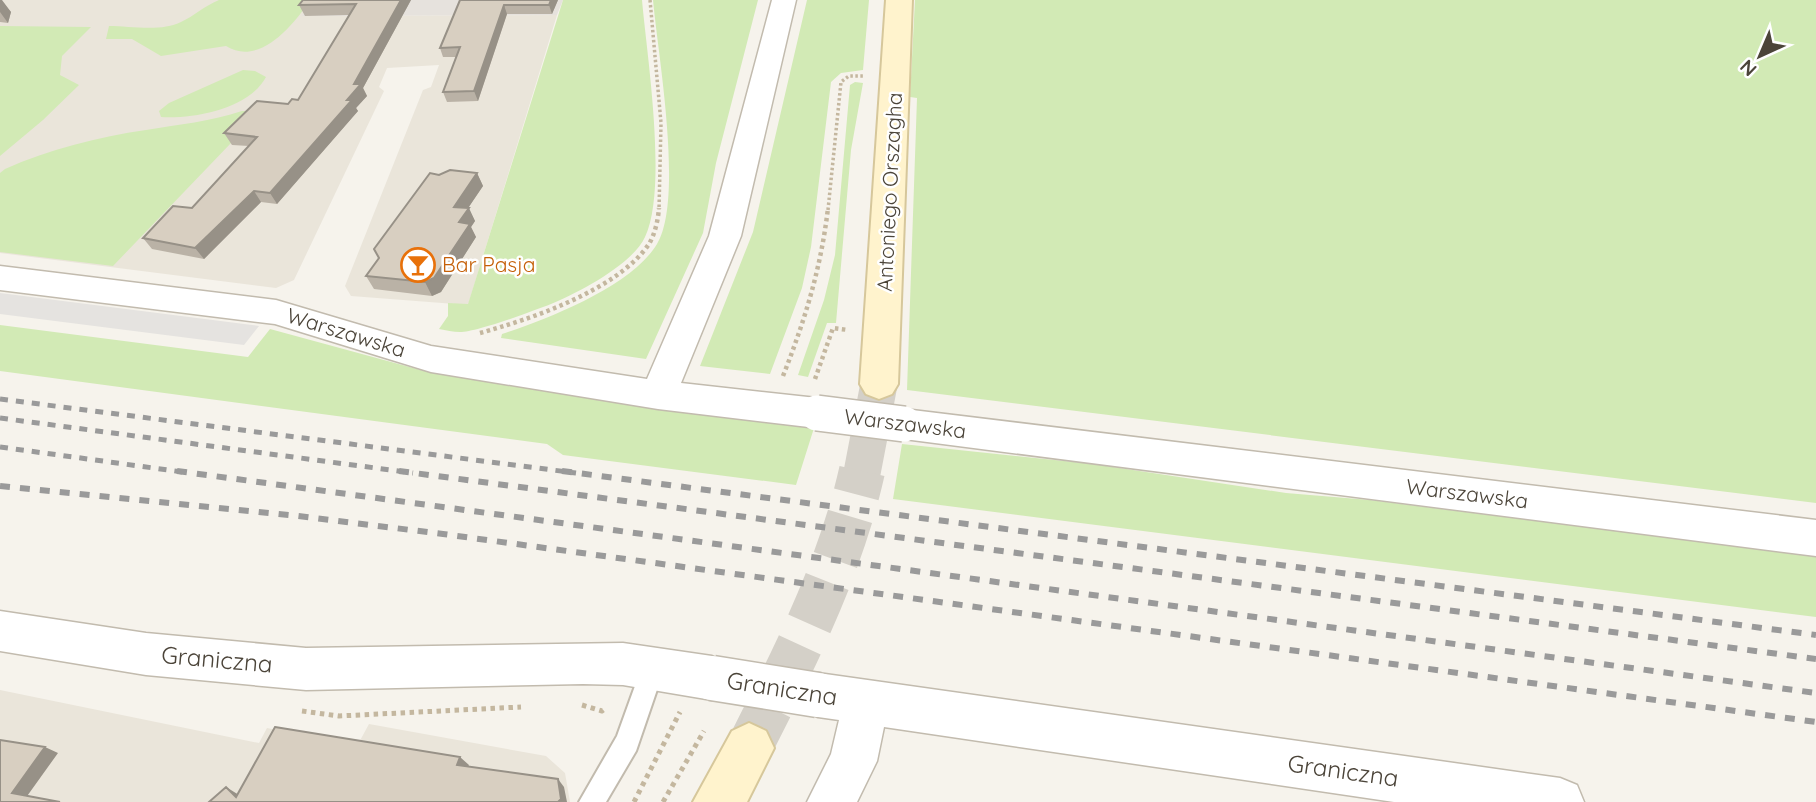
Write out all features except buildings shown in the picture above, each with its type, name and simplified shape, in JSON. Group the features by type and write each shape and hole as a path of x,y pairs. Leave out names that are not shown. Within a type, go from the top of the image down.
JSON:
{"street":[{"path":"658,395 724,236 784,0"},
{"name":"Antoniego Orszagha","path":"879,384 899,0"},
{"name":"Warszawska","path":"0,278 276,312 431,359 658,395 814,401 904,424 1816,538"},
{"name":"Graniczna","path":"0,631 146,654 306,669 583,663 653,669 697,693 818,695 1560,802"},
{"path":"831,802 853,761 866,702"},
{"path":"719,802 727,740"}],"lane":[{"path":"592,802 627,742 653,669"}],"path":[{"path":"474,334 540,316 569,303 638,257 651,241 659,218 662,167 650,0"},
{"path":"779,386 807,314 823,253 841,82 849,76 873,76"},
{"path":"814,401 833,328 849,330"},
{"path":"635,802 697,693"},
{"path":"663,802 727,740"}],"shaded area":[{"path":"0,0 312,0 303,16 557,15 468,305 351,296 345,286 423,90 431,87 439,65 387,68 379,87 384,91 294,280 276,288 0,253"},
{"path":"312,0 563,0 557,15 302,16"},
{"path":"0,293 259,326 244,345 0,314"},
{"path":"0,690 259,743 267,728 357,746 369,724 546,756 565,773 570,802 0,802"}],"green space":[{"path":"219,0 310,0 285,31 263,47 251,51 238,51 226,46 161,56 132,39 106,39 109,26 165,27 186,20"},
{"path":"563,0 642,0 655,156 652,215 645,237 639,247 617,267 562,299 479,329 460,332 439,329 448,316 448,303 468,304"},
{"path":"653,0 758,0 716,163 703,233 646,359 501,338 502,334 565,310 609,287 629,274 657,244 665,223 669,162 664,90"},
{"path":"807,0 869,0 863,70 841,73 831,82 811,247 802,288 770,374 700,366 753,232"},
{"path":"915,0 1816,0 1816,503 907,390 917,98 910,97"},
{"path":"0,26 91,27 62,56 60,75 79,85 0,156"},
{"path":"243,70 255,71 266,77 247,97 220,110 204,114 161,117 159,111 169,103"},
{"path":"855,82 863,83 851,150 836,323 827,323 808,377 798,375 824,300 835,255 850,85"},
{"path":"242,111 256,111 255,118 113,266 0,252 0,173 5,169 39,155 92,140"},
{"path":"0,325 248,357 270,329 428,372 814,428 796,485 563,455 547,444 0,371"},
{"path":"902,444 1093,464 1286,493 1370,500 1816,556 1816,617 893,499"}],"tunnel":[{"path":"862,473 879,384"},
{"path":"749,748 814,613 841,543 862,471"}],"railway":[{"path":"0,399 576,473"},
{"path":"0,418 413,473"},
{"path":"0,447 190,473"},
{"path":"177,471 1816,693"},
{"path":"399,471 1816,659"},
{"path":"562,471 1816,635"},
{"path":"0,486 298,516 443,534 1816,722"}],"place":[{"name":"Bar Pasja","path":"418,265"}]}
